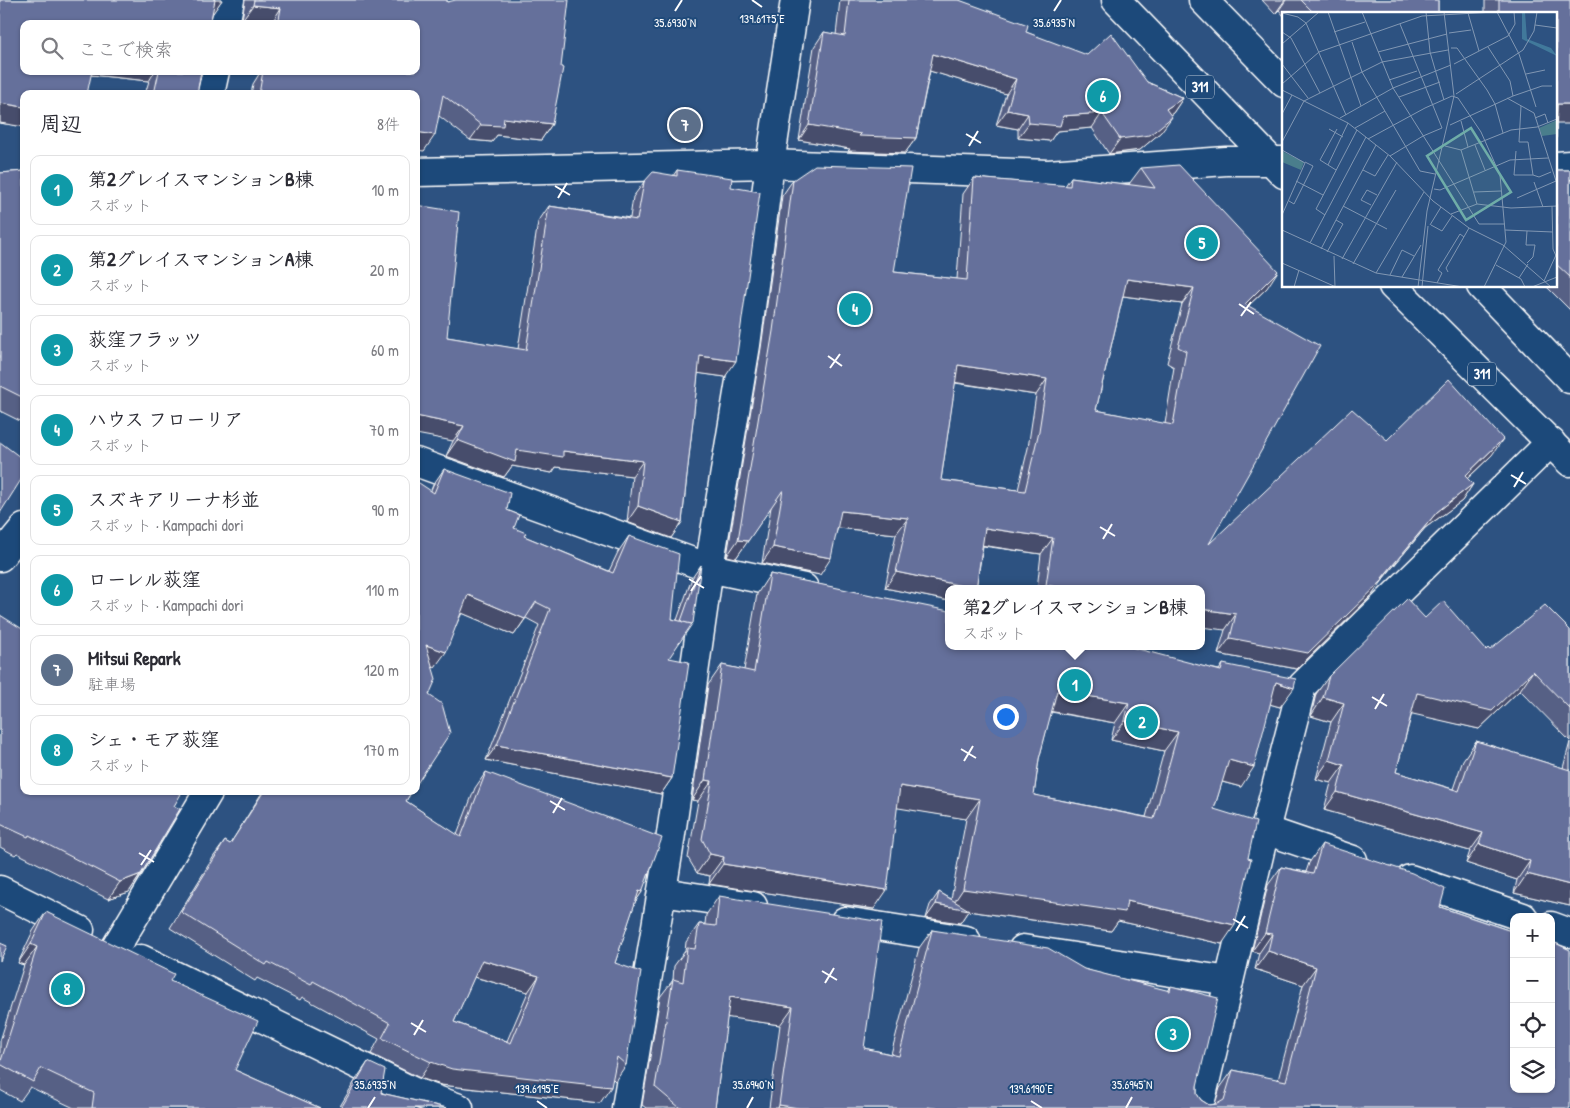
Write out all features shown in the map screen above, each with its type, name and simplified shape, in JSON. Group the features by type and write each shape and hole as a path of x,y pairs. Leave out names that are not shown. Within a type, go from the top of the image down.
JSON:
{"street":[{"path":"226,20 230,0"},
{"path":"626,1108 662,892 708,568 746,345 770,164 795,0"},
{"name":"311","path":"1116,0 1279,165"},
{"path":"1202,0 1282,81"},
{"path":"211,90 214,75"},
{"path":"420,172 770,164 1048,174 1226,161 1279,165"},
{"name":"311","path":"1395,288 1570,462"},
{"path":"1483,288 1570,379"},
{"path":"1199,1108 1265,830 1302,686 1551,442"},
{"path":"420,463 708,568 832,594"},
{"path":"0,557 20,533"},
{"path":"1274,680 1302,686"},
{"path":"116,947 207,795"},
{"path":"1265,830 1511,913"},
{"path":"0,890 414,1092 459,1108"},
{"path":"662,892 776,910"},
{"path":"824,917 1229,981"},
{"path":"1555,927 1570,933"}],"building":[{"path":"0,0 215,0 211,20 20,20 20,75 91,75 88,90 20,90 20,106 0,103"},
{"path":"254,0 447,0 447,2 456,0 569,0 561,67 563,68 552,124 504,118 503,126 481,125 443,95 435,135 420,133 420,90 260,90 262,75 420,75 420,20 279,20 281,8 253,5"},
{"path":"849,0 959,0 1028,25 1026,32 1087,55 1111,33 1147,82 1183,98 1166,109 1172,117 1150,135 1120,139 1102,113 1063,116 1060,126 1029,123 1028,114 1007,110 1016,79 933,54 916,138 859,136 861,134 809,125 824,32 845,36"},
{"path":"1301,0 1438,0 1438,12 1313,12"},
{"path":"1499,0 1570,0 1570,104 1558,104 1558,12 1499,12"},
{"path":"158,75 200,75 198,90 155,90"},
{"path":"815,165 911,168 894,272 967,280 974,178 1070,186 1071,177 1155,188 1141,168 1179,165 1278,271 1245,304 1320,346 1209,544 1352,409 1387,440 1449,379 1503,439 1465,476 1473,484 1437,512 1382,578 1384,579 1308,653 1230,638 1236,614 1205,610 1205,585 1046,585 1053,538 985,528 977,585 958,585 896,572 908,518 841,511 831,558 773,547 783,490 748,541 738,540 773,331 793,180","holes":["1127,279 1194,288 1178,347 1186,351 1173,425 1096,410","958,365 1047,379 1039,431 1025,491 941,480"]},
{"path":"677,170 732,178 731,187 760,192 736,361 700,356 682,522 638,506 643,461 563,451 563,457 517,450 515,462 457,440 464,426 420,417 420,206 459,212 447,337 526,350 549,206 637,220 644,182 653,172 677,176"},
{"path":"1558,170 1570,170 1570,277 1558,266"},
{"path":"20,171 20,396 0,386 0,173"},
{"path":"0,442 20,457 20,481 0,513"},
{"path":"444,469 510,493 507,510 519,515 514,528 526,533 524,536 613,573 629,536 679,554 672,619 692,624 669,658 689,662 672,778 497,745 550,609 536,602 525,619 468,595 446,652 426,645 436,679 429,695 442,704 450,733 420,779 420,484 434,493"},
{"path":"701,565 693,623 683,622 681,621"},
{"path":"770,574 945,610 945,650 1142,650 1221,671 1223,664 1296,679 1294,688 1276,682 1254,767 1229,760 1214,809 1256,822 1248,858 1251,859 1235,925 1127,901 1125,912 963,889 980,799 900,786 887,890 723,864 724,857 710,854 702,839 712,781 705,780 722,665 754,672","holes":["1057,691 1129,703 1125,721 1178,732 1154,819 1034,795 1039,759"]},
{"path":"1407,599 1425,618 1443,601 1486,650 1488,648 1490,650 1545,605 1570,630 1570,709 1533,671 1492,711 1417,693 1396,772 1459,791 1476,741 1570,770 1570,885 1527,874 1530,861 1479,844 1483,833 1337,792 1344,765 1329,760 1344,703 1323,697 1329,676"},
{"path":"0,615 20,628 20,795 180,795 174,806 180,809 141,874 120,882 29,835 28,837 0,824"},
{"path":"486,772 662,838 642,892 639,891 615,963 641,972 626,1065 617,1057 611,1087 452,1069 431,1062 382,1038 390,1023 313,981 311,985 268,962 266,965 181,912 225,841 230,844 261,795 410,795 406,801 461,837","holes":["482,960 539,976 511,1043 454,1022"]},
{"path":"1322,844 1412,873 1445,889 1440,907 1510,931 1510,1093 1555,1093 1555,943 1570,950 1570,1108 799,1108 779,1105 793,1007 730,997 715,1108 680,1108 655,1087 673,979 683,982 687,948 695,949 699,924 716,926 719,896 882,922 864,1048 899,1056 932,930 1048,948 1084,969 1170,991 1171,986 1218,998 1197,1086 1197,1094 1201,1100 1209,1105 1217,1104 1224,1100 1233,1070 1286,1081 1316,967 1268,951 1272,934 1265,933 1281,867 1313,874"},
{"path":"939,892 969,910 936,904"},
{"path":"46,912 174,974 170,981 258,1021 235,1070 320,1108 92,1108 94,1093 41,1068 33,1082 0,1064 37,947 31,944"},
{"path":"0,943 7,946 0,961"},
{"path":"368,1062 385,1070 381,1093 447,1108 341,1108"}],"place":[{"name":"ローレル荻窪","path":"1103,96"},
{"name":"Mitsui Repark","path":"685,125"},
{"name":"スズキアリーナ杉並","path":"1202,243"},
{"name":"ハウス フローリア","path":"855,309"},
{"name":"第2グレイスマンションB棟","path":"1075,685"},
{"name":"第2グレイスマンションA棟","path":"1142,722"},
{"name":"シェ・モア荻窪","path":"67,989"},
{"name":"荻窪フラッツ","path":"1173,1034"}]}
